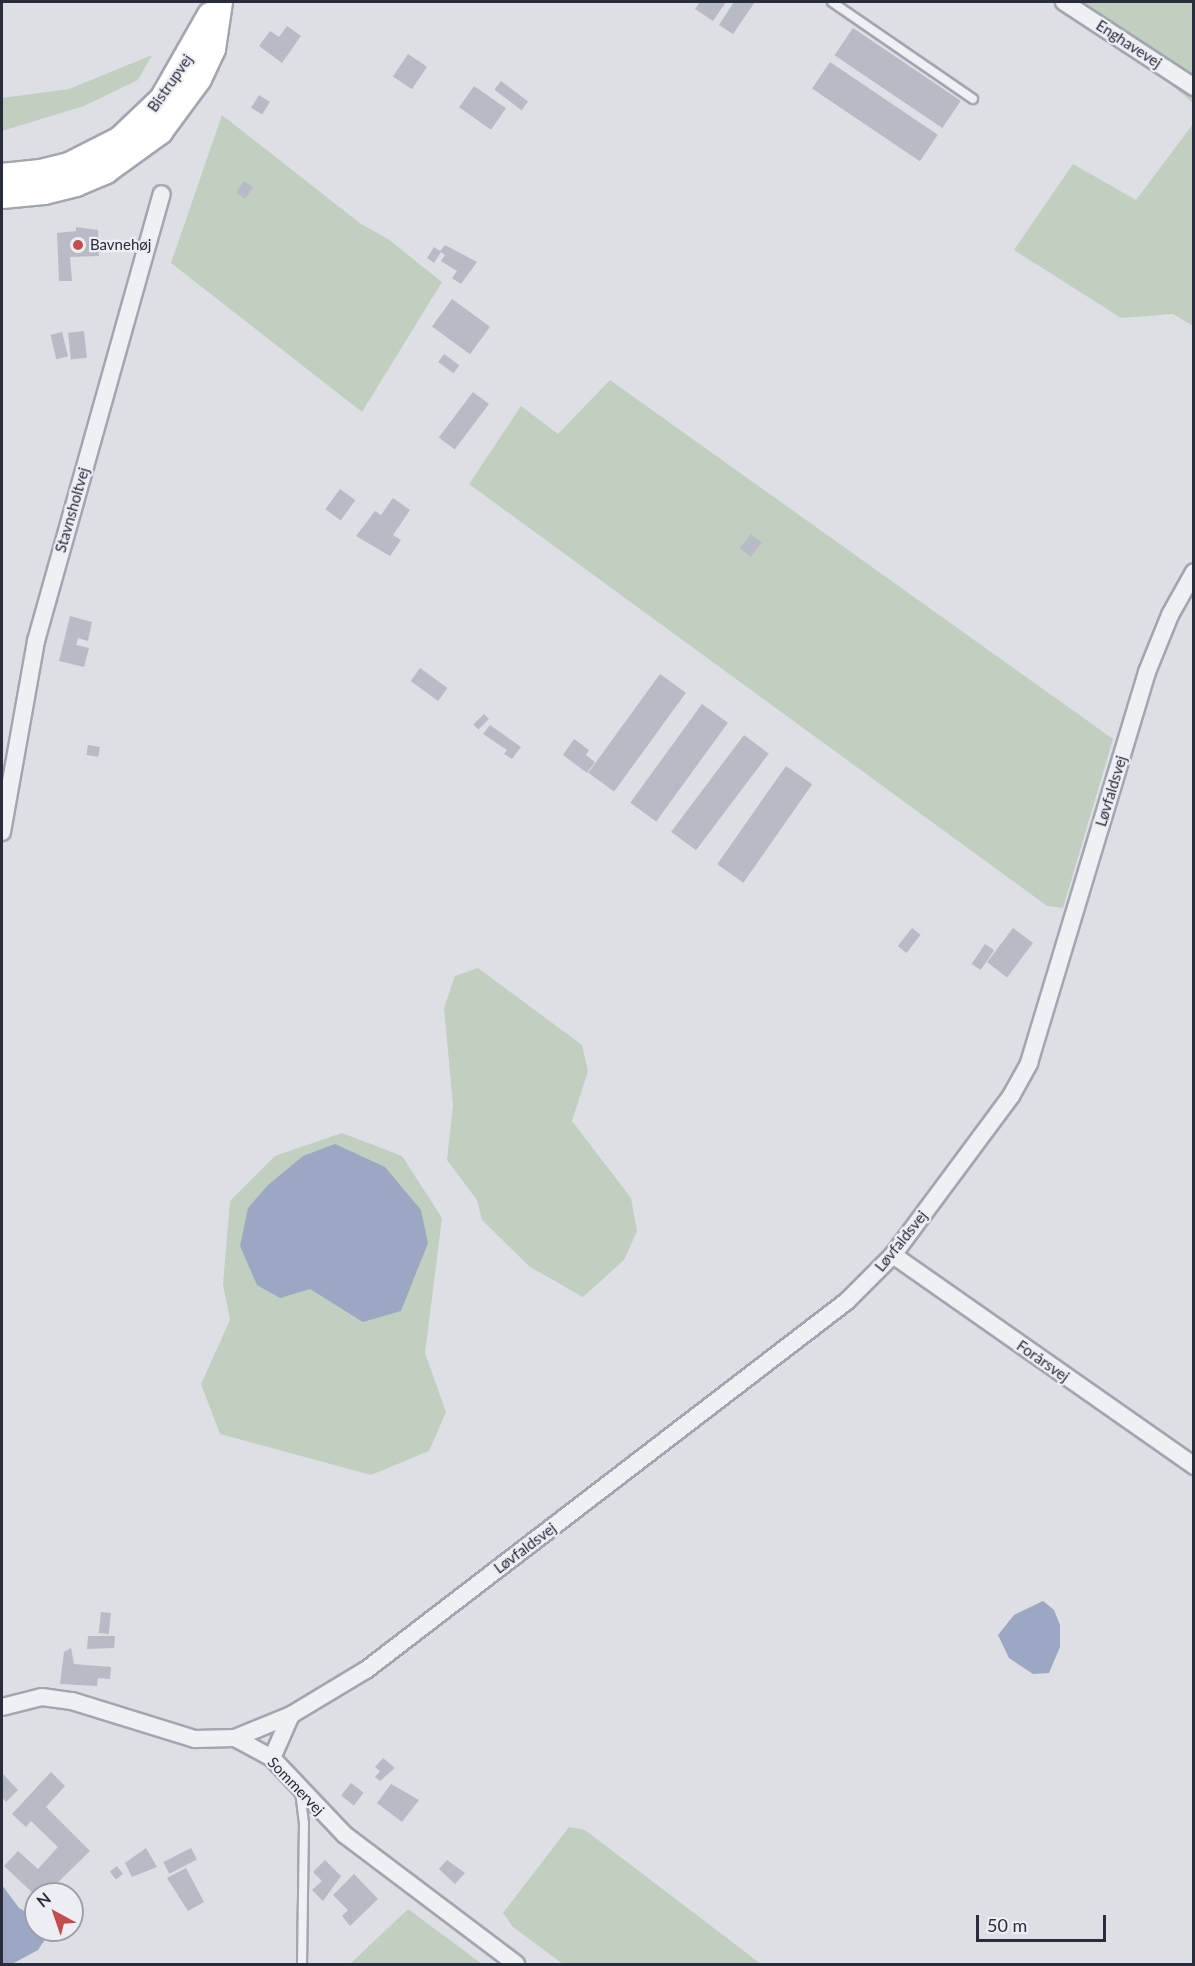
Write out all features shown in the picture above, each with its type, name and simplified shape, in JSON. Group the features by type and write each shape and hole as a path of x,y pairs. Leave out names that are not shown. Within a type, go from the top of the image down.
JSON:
{"main road":[{"name":"Bistrupvej","path":"2,176 41,172 69,165 120,139 162,99 190,56 218,2"},
{"name":"Bistrupvej","path":"2,196 44,192 76,184 116,165 160,132 199,79 213,49 218,2"}],"street":[{"name":"Enghavevej","path":"1064,2 1194,87"},
{"name":"Stavnsholtvej","path":"2,831 36,641 162,194"},
{"name":"Løvfaldsvej","path":"235,1738 291,1715 376,1662 847,1301 894,1255 1011,1096 1029,1064 1148,672 1170,615 1194,572"},
{"name":"Forårsvej","path":"894,1255 1194,1466"},
{"name":"Sommervej","path":"2,1707 42,1697 72,1701 195,1739 235,1738 272,1758 345,1835 516,1965"},
{"path":"272,1758 291,1715"}],"lane":[{"path":"832,2 973,99"},
{"path":"299,1789 304,1822 302,1965"}],"green space":[{"path":"1071,2 1193,2 1193,103"},
{"path":"152,55 138,80 84,106 2,131 2,98 69,89"},
{"path":"222,115 361,224 388,239 442,282 362,412 171,263"},
{"path":"1193,124 1193,326 1173,314 1121,318 1014,250 1073,164 1136,200"},
{"path":"610,380 1113,739 1063,908 1047,906 469,484 521,406 558,434"},
{"path":"478,968 582,1045 588,1071 572,1121 631,1198 637,1231 624,1260 583,1297 530,1267 482,1220 477,1200 447,1160 453,1105 444,1008 455,976"},
{"path":"342,1133 402,1156 442,1218 425,1353 446,1412 429,1451 371,1475 220,1434 201,1384 230,1320 223,1284 230,1201 275,1156"},
{"path":"569,1827 585,1830 761,1964 563,1964 513,1927 503,1913"},
{"path":"408,1909 482,1964 350,1964"}],"water":[{"path":"335,1144 385,1167 421,1210 428,1243 401,1311 363,1322 310,1289 280,1298 257,1285 240,1246 248,1208 268,1185 303,1156"},
{"path":"1043,1601 1054,1610 1060,1625 1060,1647 1049,1673 1033,1674 1009,1658 998,1635 1014,1615"},
{"path":"2,1885 19,1908 24,1911 24,1942 43,1942 38,1950 12,1964 2,1964"}],"building":[{"path":"700,2 726,2 713,21 695,9"},
{"path":"734,2 755,2 733,34 719,25"},
{"path":"287,26 301,36 282,63 259,46 270,31 279,37"},
{"path":"853,28 961,101 942,128 835,55"},
{"path":"408,54 427,67 412,89 393,76"},
{"path":"830,62 938,135 920,161 812,89"},
{"path":"501,81 528,101 522,110 494,90"},
{"path":"474,86 506,108 491,130 459,107"},
{"path":"259,95 270,102 262,115 251,108"},
{"path":"244,181 253,187 245,199 236,193"},
{"name":"Bavnehøj","path":"76,227 98,230 99,256 70,257 72,281 59,281 57,233 76,231"},
{"path":"445,245 477,262 461,284 452,278 457,271 441,261 445,255 441,252 434,263 427,258 434,247 440,251"},
{"path":"452,299 490,327 470,354 432,327"},
{"path":"84,331 87,358 71,360 68,333"},
{"path":"62,332 68,356 56,359 50,335"},
{"path":"444,354 459,365 453,373 438,362"},
{"path":"473,392 489,404 455,450 439,438"},
{"path":"340,489 355,500 341,520 325,509"},
{"path":"393,498 410,510 393,535 401,540 390,556 356,536 375,511 381,515"},
{"path":"751,534 762,543 751,557 740,548"},
{"path":"70,616 92,622 88,641 78,638 76,645 89,648 84,667 59,661"},
{"path":"420,668 448,688 438,701 411,681"},
{"path":"660,674 686,693 614,792 588,773"},
{"path":"702,704 728,723 656,822 630,803"},
{"path":"484,714 489,719 478,730 473,725"},
{"path":"490,725 521,747 512,759 504,754 507,750 483,734"},
{"path":"744,735 769,754 696,850 671,832"},
{"path":"574,739 589,750 586,755 595,762 587,773 563,755"},
{"path":"88,745 100,747 98,757 86,755"},
{"path":"786,766 812,784 743,883 717,864"},
{"path":"912,928 921,935 907,953 898,946"},
{"path":"1013,928 1033,943 1007,977 987,962"},
{"path":"985,944 994,950 981,970 972,964"},
{"path":"101,1612 111,1613 109,1634 99,1633"},
{"path":"88,1636 115,1636 114,1648 87,1649"},
{"path":"71,1648 74,1664 111,1667 110,1679 98,1678 97,1686 60,1684 64,1652"},
{"path":"383,1758 395,1768 380,1781 375,1777 380,1771 375,1767"},
{"path":"51,1772 65,1786 46,1807 90,1851 58,1882 24,1882 24,1885 4,1866 18,1851 38,1869 58,1847 31,1821 26,1827 12,1814"},
{"path":"2,1773 18,1790 6,1802 2,1797"},
{"path":"351,1783 364,1793 354,1805 341,1796"},
{"path":"391,1784 419,1800 402,1822 377,1803"},
{"path":"146,1848 157,1867 132,1877 125,1863"},
{"path":"191,1848 197,1860 169,1874 163,1862"},
{"path":"325,1860 341,1876 323,1901 312,1890 322,1881 313,1872"},
{"path":"447,1860 465,1873 455,1884 439,1869"},
{"path":"117,1866 123,1874 116,1879 110,1871"},
{"path":"186,1868 204,1902 188,1911 167,1878"},
{"path":"354,1874 378,1899 350,1926 342,1916 348,1910 333,1895"}],"place":[{"name":"Bavnehøj","path":"78,245"}]}
